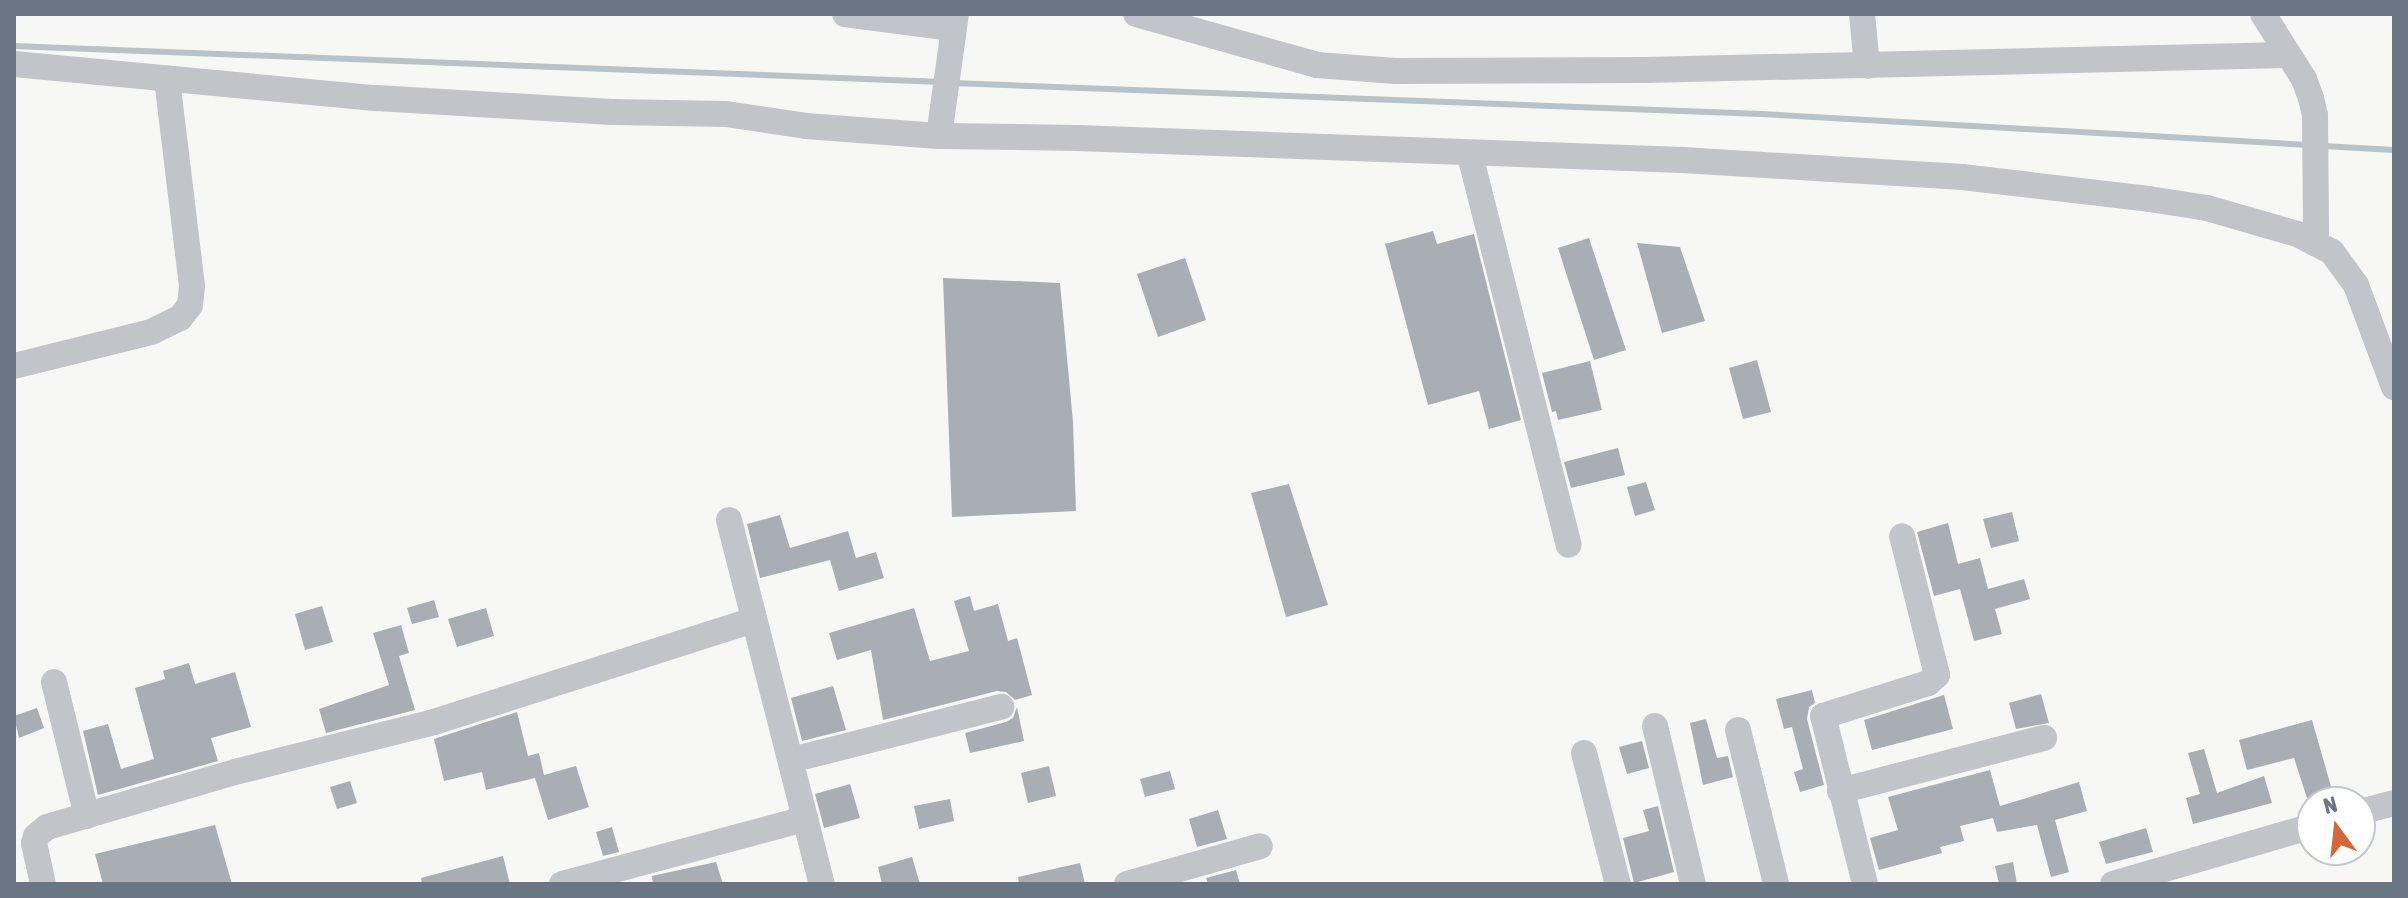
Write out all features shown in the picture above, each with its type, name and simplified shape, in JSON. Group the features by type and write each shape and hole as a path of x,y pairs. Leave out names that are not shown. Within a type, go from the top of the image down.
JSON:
{"street":[{"path":"845,14 954,21 939,136"},
{"path":"1136,14 1317,65 1395,71 1867,66 2286,55"},
{"path":"1862,14 1867,66"},
{"path":"2263,14 2286,55 2304,79 2315,115 2316,242"},
{"path":"14,64 377,98 612,112 726,114 806,126 939,136 1077,138 1470,155 1683,160 1962,177 2207,208 2316,242 2332,252 2356,285 2393,379"},
{"path":"14,366 151,332 180,318 190,305 192,286 167,78"},
{"path":"1470,155 1569,545"},
{"path":"729,520 822,884"},
{"path":"1865,884 1823,716 1928,683 1937,675 1902,536"},
{"path":"43,884 35,851 36,836 47,827 239,771 434,722 753,620"},
{"path":"54,682 87,816"},
{"path":"791,760 1001,707"},
{"path":"1655,726 1693,884"},
{"path":"1738,730 1776,884"},
{"path":"1840,791 2044,738"},
{"path":"1584,753 1618,884"},
{"path":"562,884 805,819"},
{"path":"2113,884 2296,831"},
{"path":"1127,884 1260,846"}],"building":[{"path":"1433,231 1437,244 1474,234 1521,420 1489,429 1479,391 1428,405 1385,244"},
{"path":"1589,238 1626,350 1594,360 1558,248"},
{"path":"1637,243 1680,247 1705,321 1662,333"},
{"path":"1185,258 1206,320 1158,337 1137,274"},
{"path":"943,278 1060,283 1073,422 1076,511 952,517"},
{"path":"1757,360 1771,412 1743,419 1729,368"},
{"path":"1590,361 1602,410 1558,420 1556,411 1552,412 1542,373"},
{"path":"1618,448 1625,475 1571,488 1564,462"},
{"path":"1646,482 1655,510 1635,516 1627,487"},
{"path":"1289,484 1328,605 1286,617 1251,493"},
{"path":"2012,512 2019,541 1991,548 1983,519"},
{"path":"780,515 790,548 848,531 856,558 876,552 884,578 839,591 830,560 760,578 747,524"},
{"path":"1948,523 1958,564 1980,558 1988,589 2024,579 2030,599 1995,609 2002,634 1974,641 1960,589 1934,596 1917,532"},
{"path":"970,596 974,611 998,604 1008,641 1017,638 1032,695 1015,700 1006,692 997,691 883,720 871,650 837,660 829,633 914,608 930,661 969,651 954,601"},
{"path":"434,600 439,617 412,624 407,608"},
{"path":"322,606 333,642 305,650 295,614"},
{"path":"486,608 494,636 457,647 448,619"},
{"path":"401,625 409,653 399,656 415,710 326,733 319,709 389,685 373,633"},
{"path":"189,663 195,684 235,672 251,727 211,738 218,761 98,795 83,731 108,724 121,769 154,759 135,688 165,679 163,671"},
{"path":"833,686 846,730 802,741 791,698"},
{"path":"1812,690 1815,703 1809,707 1807,719 1824,785 1800,792 1794,772 1803,769 1792,727 1784,729 1776,699"},
{"path":"2041,694 2049,723 2016,729 2009,703"},
{"path":"1944,695 1953,729 1872,750 1864,720"},
{"path":"1017,707 1024,741 970,753 965,733 1006,722 1013,718"},
{"path":"37,708 44,728 19,738 14,716"},
{"path":"517,712 528,756 539,753 544,775 576,766 589,807 548,820 535,778 486,790 482,772 444,781 434,739"},
{"path":"1706,719 1717,758 1728,756 1733,777 1703,785 1690,723"},
{"path":"2312,720 2331,786 2303,786 2294,758 2247,770 2239,740"},
{"path":"1642,741 1649,768 1627,774 1619,747"},
{"path":"2204,749 2217,793 2264,776 2272,803 2193,824 2186,798 2200,794 2188,753"},
{"path":"1049,766 1056,796 1028,803 1021,773"},
{"path":"1990,770 2000,806 2079,782 2087,811 2055,820 2069,872 2051,877 2037,825 1997,832 1993,818 1960,826 1964,841 1940,847 1942,853 1879,870 1870,838 1898,830 1888,797"},
{"path":"1170,771 1175,789 1145,797 1140,779"},
{"path":"350,781 357,803 337,809 330,787"},
{"path":"850,784 860,818 824,828 815,794"},
{"path":"950,799 954,821 919,829 914,806"},
{"path":"1658,806 1674,872 1634,883 1623,838 1649,831 1643,810"},
{"path":"1218,810 1227,839 1197,847 1189,819"},
{"path":"215,825 232,884 103,884 95,854"},
{"path":"612,827 619,852 603,856 596,832"},
{"path":"2146,828 2153,852 2106,864 2099,842"},
{"path":"503,856 510,884 422,884 421,878"},
{"path":"912,857 920,884 882,884 878,867"},
{"path":"716,862 723,884 653,884 652,876"},
{"path":"2013,862 2017,884 1999,884 1995,866"},
{"path":"1080,863 1085,884 1019,884 1018,877"},
{"path":"1236,870 1240,884 1208,884 1206,878"}],"waterway":[{"path":"14,46 942,82"},
{"path":"953,83 1761,114 2308,145"},
{"path":"2323,146 2394,150"}]}
